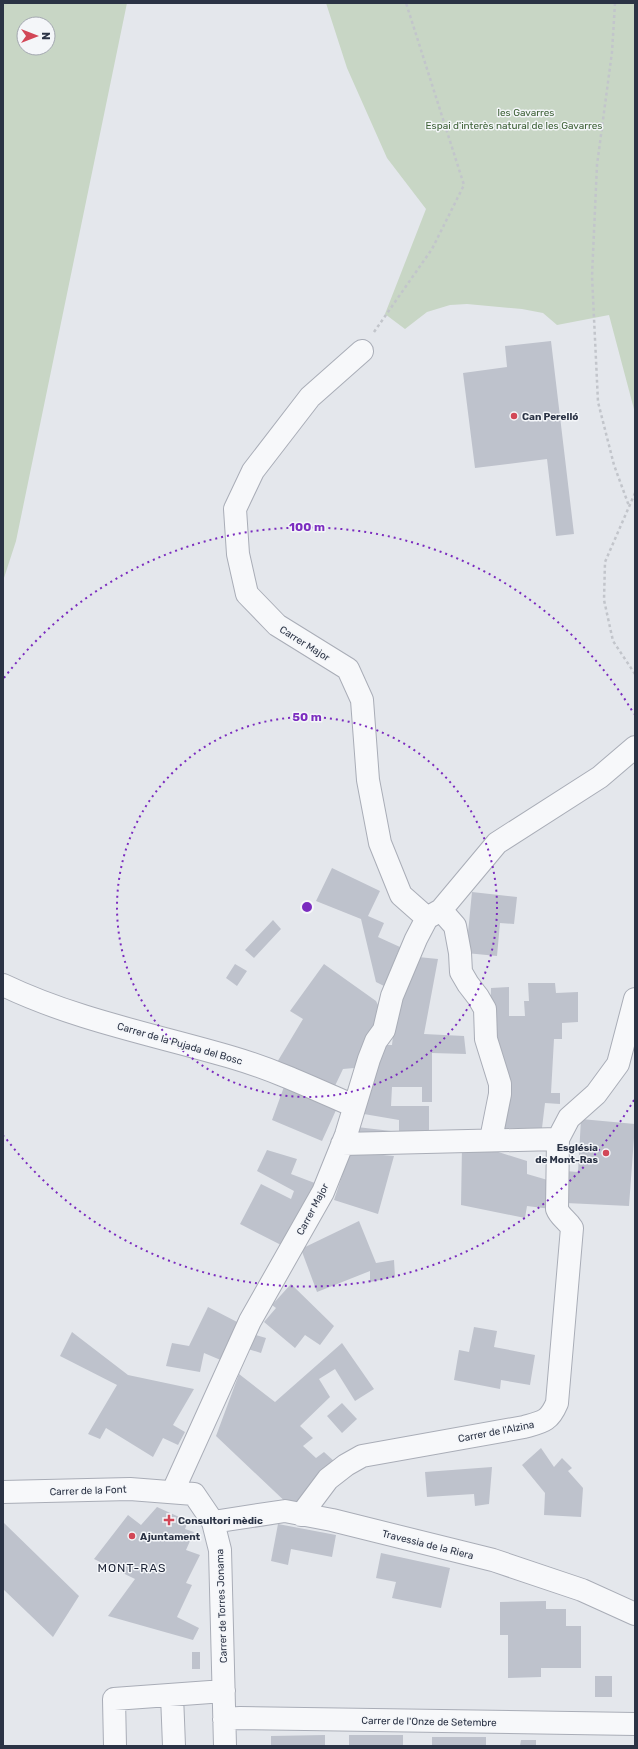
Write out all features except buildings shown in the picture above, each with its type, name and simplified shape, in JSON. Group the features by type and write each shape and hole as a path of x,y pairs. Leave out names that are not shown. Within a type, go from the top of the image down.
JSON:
{"street":[{"name":"Carrer Major","path":"362,351 310,397 253,472 235,509 238,554 247,594 277,625 311,647 348,668 362,700 368,780 380,843 401,896 434,914"},
{"name":"Carrer Major","path":"173,1491 250,1321 323,1192 342,1144 369,1059 376,1041 384,1030 392,996 416,939 434,914 497,843 600,777 635,747"},
{"path":"434,914 455,926 460,952 461,972 485,1009 486,1039 500,1084 500,1094 491,1140"},
{"name":"Carrer de la Pujada del Bosc","path":"3,985 32,999 75,1013 264,1068 354,1106"},
{"path":"342,1144 558,1139 569,1118 596,1094 618,1064 635,998"},
{"name":"Carrer de l'Alzina","path":"301,1515 328,1479 346,1465 362,1456 524,1427 541,1422 552,1415 557,1403 572,1228 568,1222 560,1216 557,1208 558,1139"},
{"name":"Carrer de la Font","path":"3,1492 130,1489 173,1491"},
{"name":"Carrer de Torres Jonama","path":"173,1491 194,1494 213,1522 220,1550 225,1746"},
{"name":"Travessia de la Riera","path":"213,1522 285,1512 332,1520 493,1560 582,1590 635,1614"},
{"path":"115,1746 114,1699 224,1691"},
{"path":"172,1695 174,1746"},
{"name":"Carrer de l'Onze de Setembre","path":"224,1719 635,1724"}],"path":[{"path":"362,351 432,249 464,185 406,3"},
{"path":"615,3 612,52 597,165 592,276 598,402 614,466 629,506"},
{"path":"635,493 605,562 604,600 613,641 635,674"}],"green space":[{"path":"3,3 127,3 16,541 3,581"},
{"name":"Espai d'interès natural de les Gavarres","path":"326,3 635,3 635,413 609,315 557,325 543,313 522,309 467,304 450,305 427,312 405,329 385,314 426,209 387,158 347,68"}],"place":[{"name":"Can Perelló","path":"514,416"},
{"name":"Església de Mont-Ras","path":"606,1153"},
{"name":"Consultori mèdic","path":"169,1520"},
{"name":"Ajuntament","path":"132,1536"}],"district":[{"name":"MONT-RAS","path":"132,1568"}],"park label":[{"name":"les Gavarres","path":"526,112"}]}
